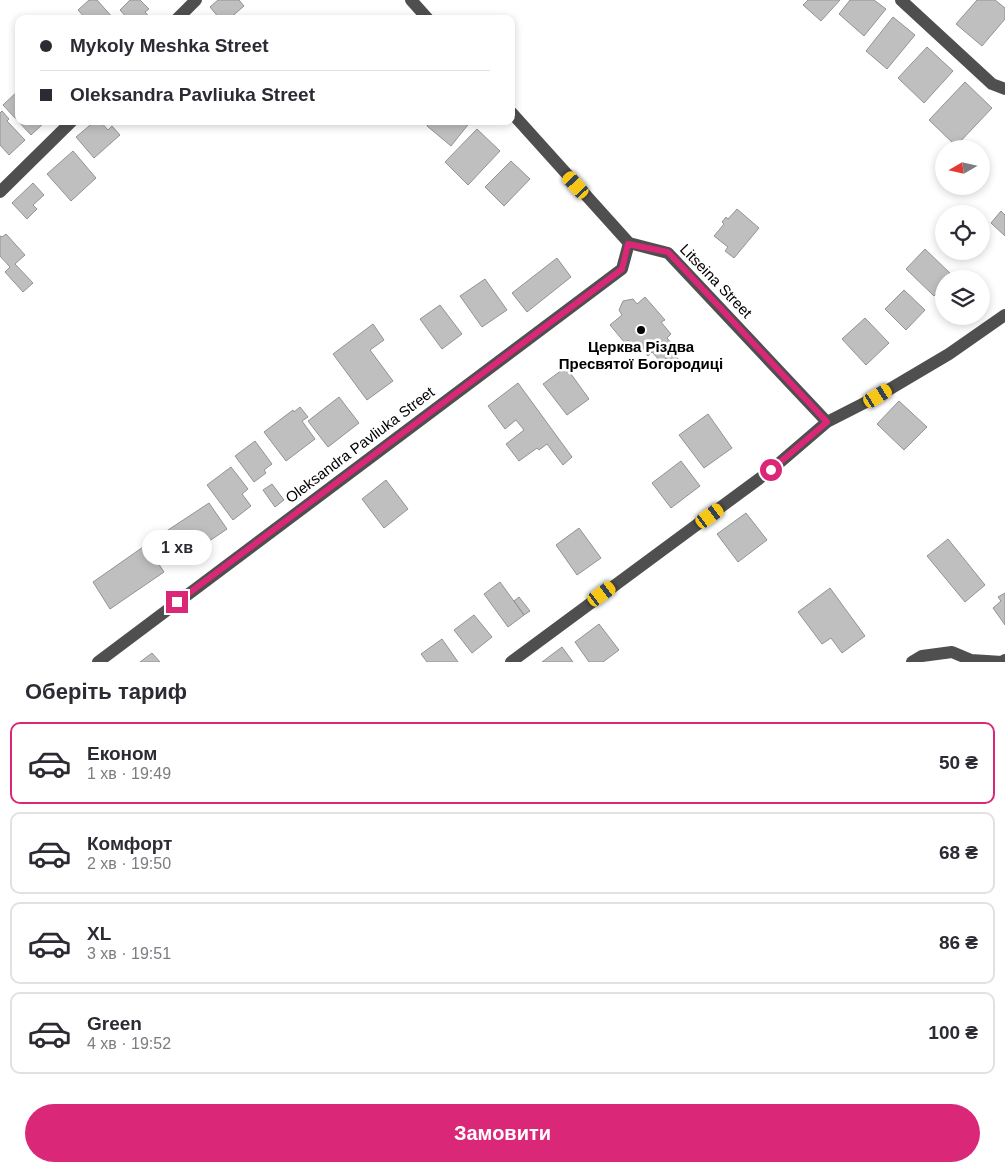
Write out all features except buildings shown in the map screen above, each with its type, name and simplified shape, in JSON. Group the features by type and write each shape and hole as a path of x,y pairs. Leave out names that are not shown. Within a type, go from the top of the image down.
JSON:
{"street":[{"path":"181,15 196,0"},
{"path":"411,0 424,15"},
{"path":"900,0 992,84 1005,89"},
{"path":"515,117 628,244"},
{"path":"0,192 68,125"},
{"name":"Litseina Street","path":"628,244 668,252 827,422"},
{"name":"Oleksandra Pavliuka Street","path":"98,662 622,269 628,244"},
{"path":"511,662 771,470 827,422 878,396 941,359 1005,315"},
{"path":"912,662 922,656 1002,662 1005,660"}],"place":[{"name":"Церква Різдва Пресвятої Богородиці","path":"641,330"}],"route":[{"path":"177,602 622,269 628,244 668,252 827,422 771,470"}]}
